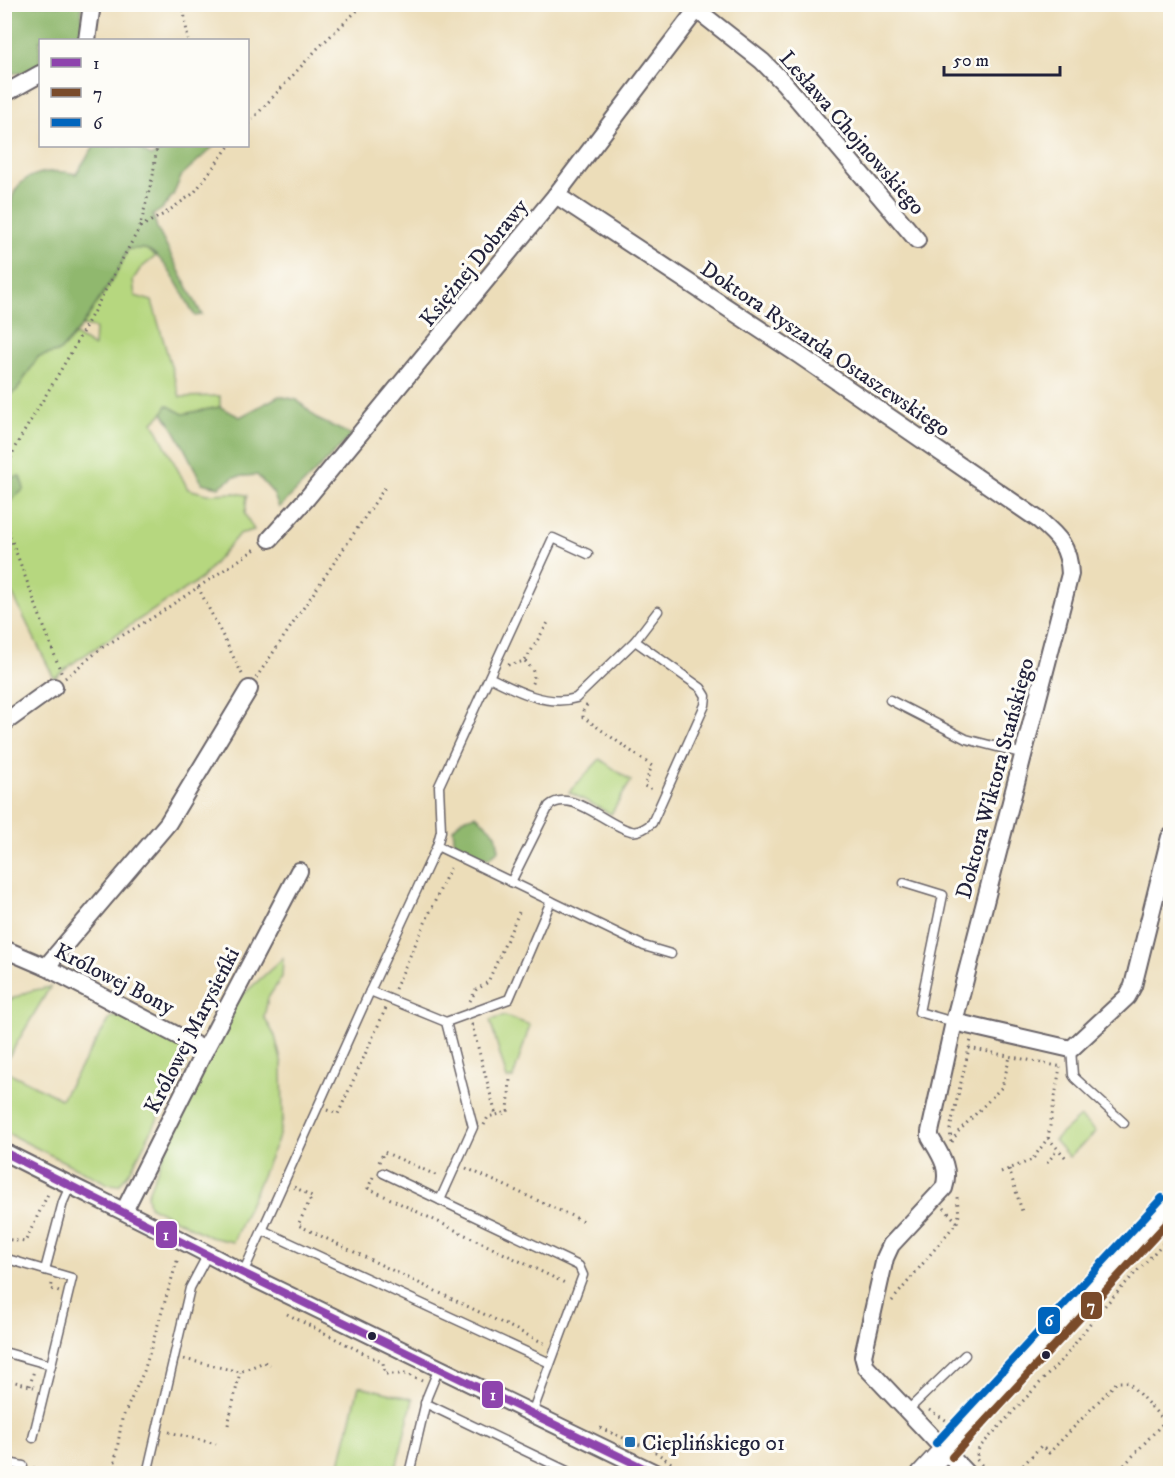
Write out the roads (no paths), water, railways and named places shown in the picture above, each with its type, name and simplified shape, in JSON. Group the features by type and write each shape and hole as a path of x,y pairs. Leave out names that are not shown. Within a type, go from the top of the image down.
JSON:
{"street":[{"path":"87,39 93,4"},
{"name":"Księżnej Dobrawy","path":"270,539 300,507 556,195 699,7"},
{"name":"Lesława Chojnowskiego","path":"699,7 784,83 917,240"},
{"path":"4,94 39,75"},
{"name":"Doktora Ryszarda Ostaszewskiego","path":"556,195 799,355 1039,520 1055,533 1064,545"},
{"name":"Doktora Wiktora Stańskiego","path":"967,1473 944,1450 912,1406 866,1367 863,1348 885,1258 891,1245 944,1188 946,1183 944,1159 930,1137 930,1132 954,1022 1070,574 1070,558 1064,545"},
{"path":"4,723 59,683"},
{"path":"46,967 168,823 249,689"},
{"path":"954,1022 1071,1049 1127,997 1133,986 1170,837"},
{"name":"Królowej Marysieńki","path":"124,1211 299,871"},
{"name":"Królowej Bony","path":"4,949 46,967 205,1050"},
{"path":"4,1152 243,1273 657,1473"},
{"path":"922,1473 1170,1205"}],"lane":[{"path":"243,1273 437,846 441,831 439,786 491,678 553,538 588,554"},
{"path":"491,678 526,695 565,700 576,698 635,641 658,611"},
{"path":"511,882 549,806 554,801 567,800 630,831 645,828 652,823 705,705 706,696 700,688 635,641"},
{"path":"890,700 966,739 1024,754"},
{"path":"437,846 644,946 671,954"},
{"path":"904,883 943,895 919,1012 954,1022"},
{"path":"370,991 446,1022 509,999 551,901"},
{"path":"440,1200 474,1127 446,1022"},
{"path":"1071,1049 1073,1075 1078,1082 1124,1123"},
{"path":"383,1173 579,1266 583,1275 532,1413"},
{"path":"45,1270 63,1202 70,1186"},
{"path":"262,1230 550,1364"},
{"path":"147,1473 190,1288 208,1254"},
{"path":"4,1258 72,1278 33,1438"},
{"path":"4,1352 51,1365"},
{"path":"912,1406 965,1355"},
{"path":"409,1473 425,1403 439,1368"},
{"path":"425,1403 567,1471"},
{"path":"4,1462 22,1466 21,1473"}],"place":[{"name":"Cieplińskiego 01","path":"630,1442"}]}
